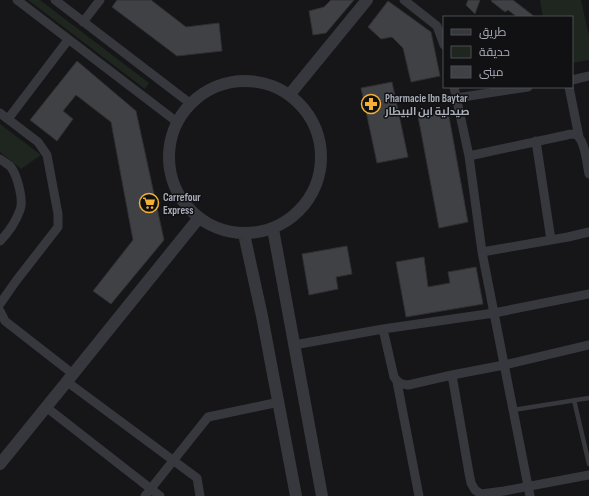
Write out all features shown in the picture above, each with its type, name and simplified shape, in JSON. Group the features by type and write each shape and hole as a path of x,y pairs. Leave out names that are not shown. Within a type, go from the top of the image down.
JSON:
{"street":[{"path":"17,0 177,122"},
{"path":"55,0 191,104"},
{"path":"83,22 100,0"},
{"path":"290,94 367,0"},
{"path":"404,0 437,26 443,42"},
{"path":"8,119 68,40"},
{"path":"573,80 589,76"},
{"path":"252,80 272,85 290,94 307,111 318,133 322,157 318,181 307,203 289,220 272,229 255,233 244,234 219,229 198,219 183,202 173,182 169,160 171,137 177,122 191,104 212,88 231,82 252,80"},
{"path":"454,88 469,156 482,252 530,496"},
{"path":"456,98 521,88"},
{"path":"569,88 579,138"},
{"path":"0,113 38,142 47,155 58,214 58,227 0,304"},
{"path":"469,156 574,134 583,144 589,174"},
{"path":"536,141 550,240"},
{"path":"0,159 10,167 17,180 21,209 14,223 4,238 0,241"},
{"path":"0,464 198,219"},
{"path":"272,229 322,496"},
{"path":"482,252 589,232"},
{"path":"244,234 262,316 296,496"},
{"path":"294,345 383,329 494,313 589,294"},
{"path":"0,311 5,321 70,377 197,478 200,496"},
{"path":"383,329 394,377 397,382 419,496"},
{"path":"397,382 408,385 589,345"},
{"path":"452,375 471,483 475,490 481,494"},
{"path":"148,492 208,417 279,402"},
{"path":"46,407 148,492 160,496"},
{"path":"471,496 589,475"}],"lane":[{"path":"513,410 589,398"},
{"path":"574,400 589,464"}],"green space":[{"path":"28,0 40,0 149,83 145,89"},
{"path":"540,0 581,0 589,36 589,60 573,63 573,16 543,16"},
{"path":"0,124 41,155 21,169 0,152"}],"building":[{"path":"117,0 151,0 186,27 219,23 222,51 177,56 112,7"},
{"path":"331,0 354,0 326,33 313,35 309,11 324,7"},
{"path":"468,0 480,0 475,14 466,5"},
{"path":"513,0 534,16 516,16 508,10 505,12 491,1"},
{"path":"388,1 431,32 440,76 411,82 403,48 392,37 381,39 368,27"},
{"path":"77,61 136,111 164,240 111,304 93,291 133,240 111,122 76,95 63,111 73,119 57,141 30,120"},
{"path":"392,82 408,157 377,163 361,88"},
{"path":"448,111 468,222 439,228 418,116"},
{"path":"347,246 352,274 336,277 338,289 309,295 302,254"},
{"path":"424,257 428,287 450,283 448,272 476,267 483,304 406,317 396,262"}],"place":[{"name":"Pharmacie Ibn Baytar صيدلية ابن البيطار","path":"371,104"},
{"name":"Carrefour Express","path":"149,203"}]}
